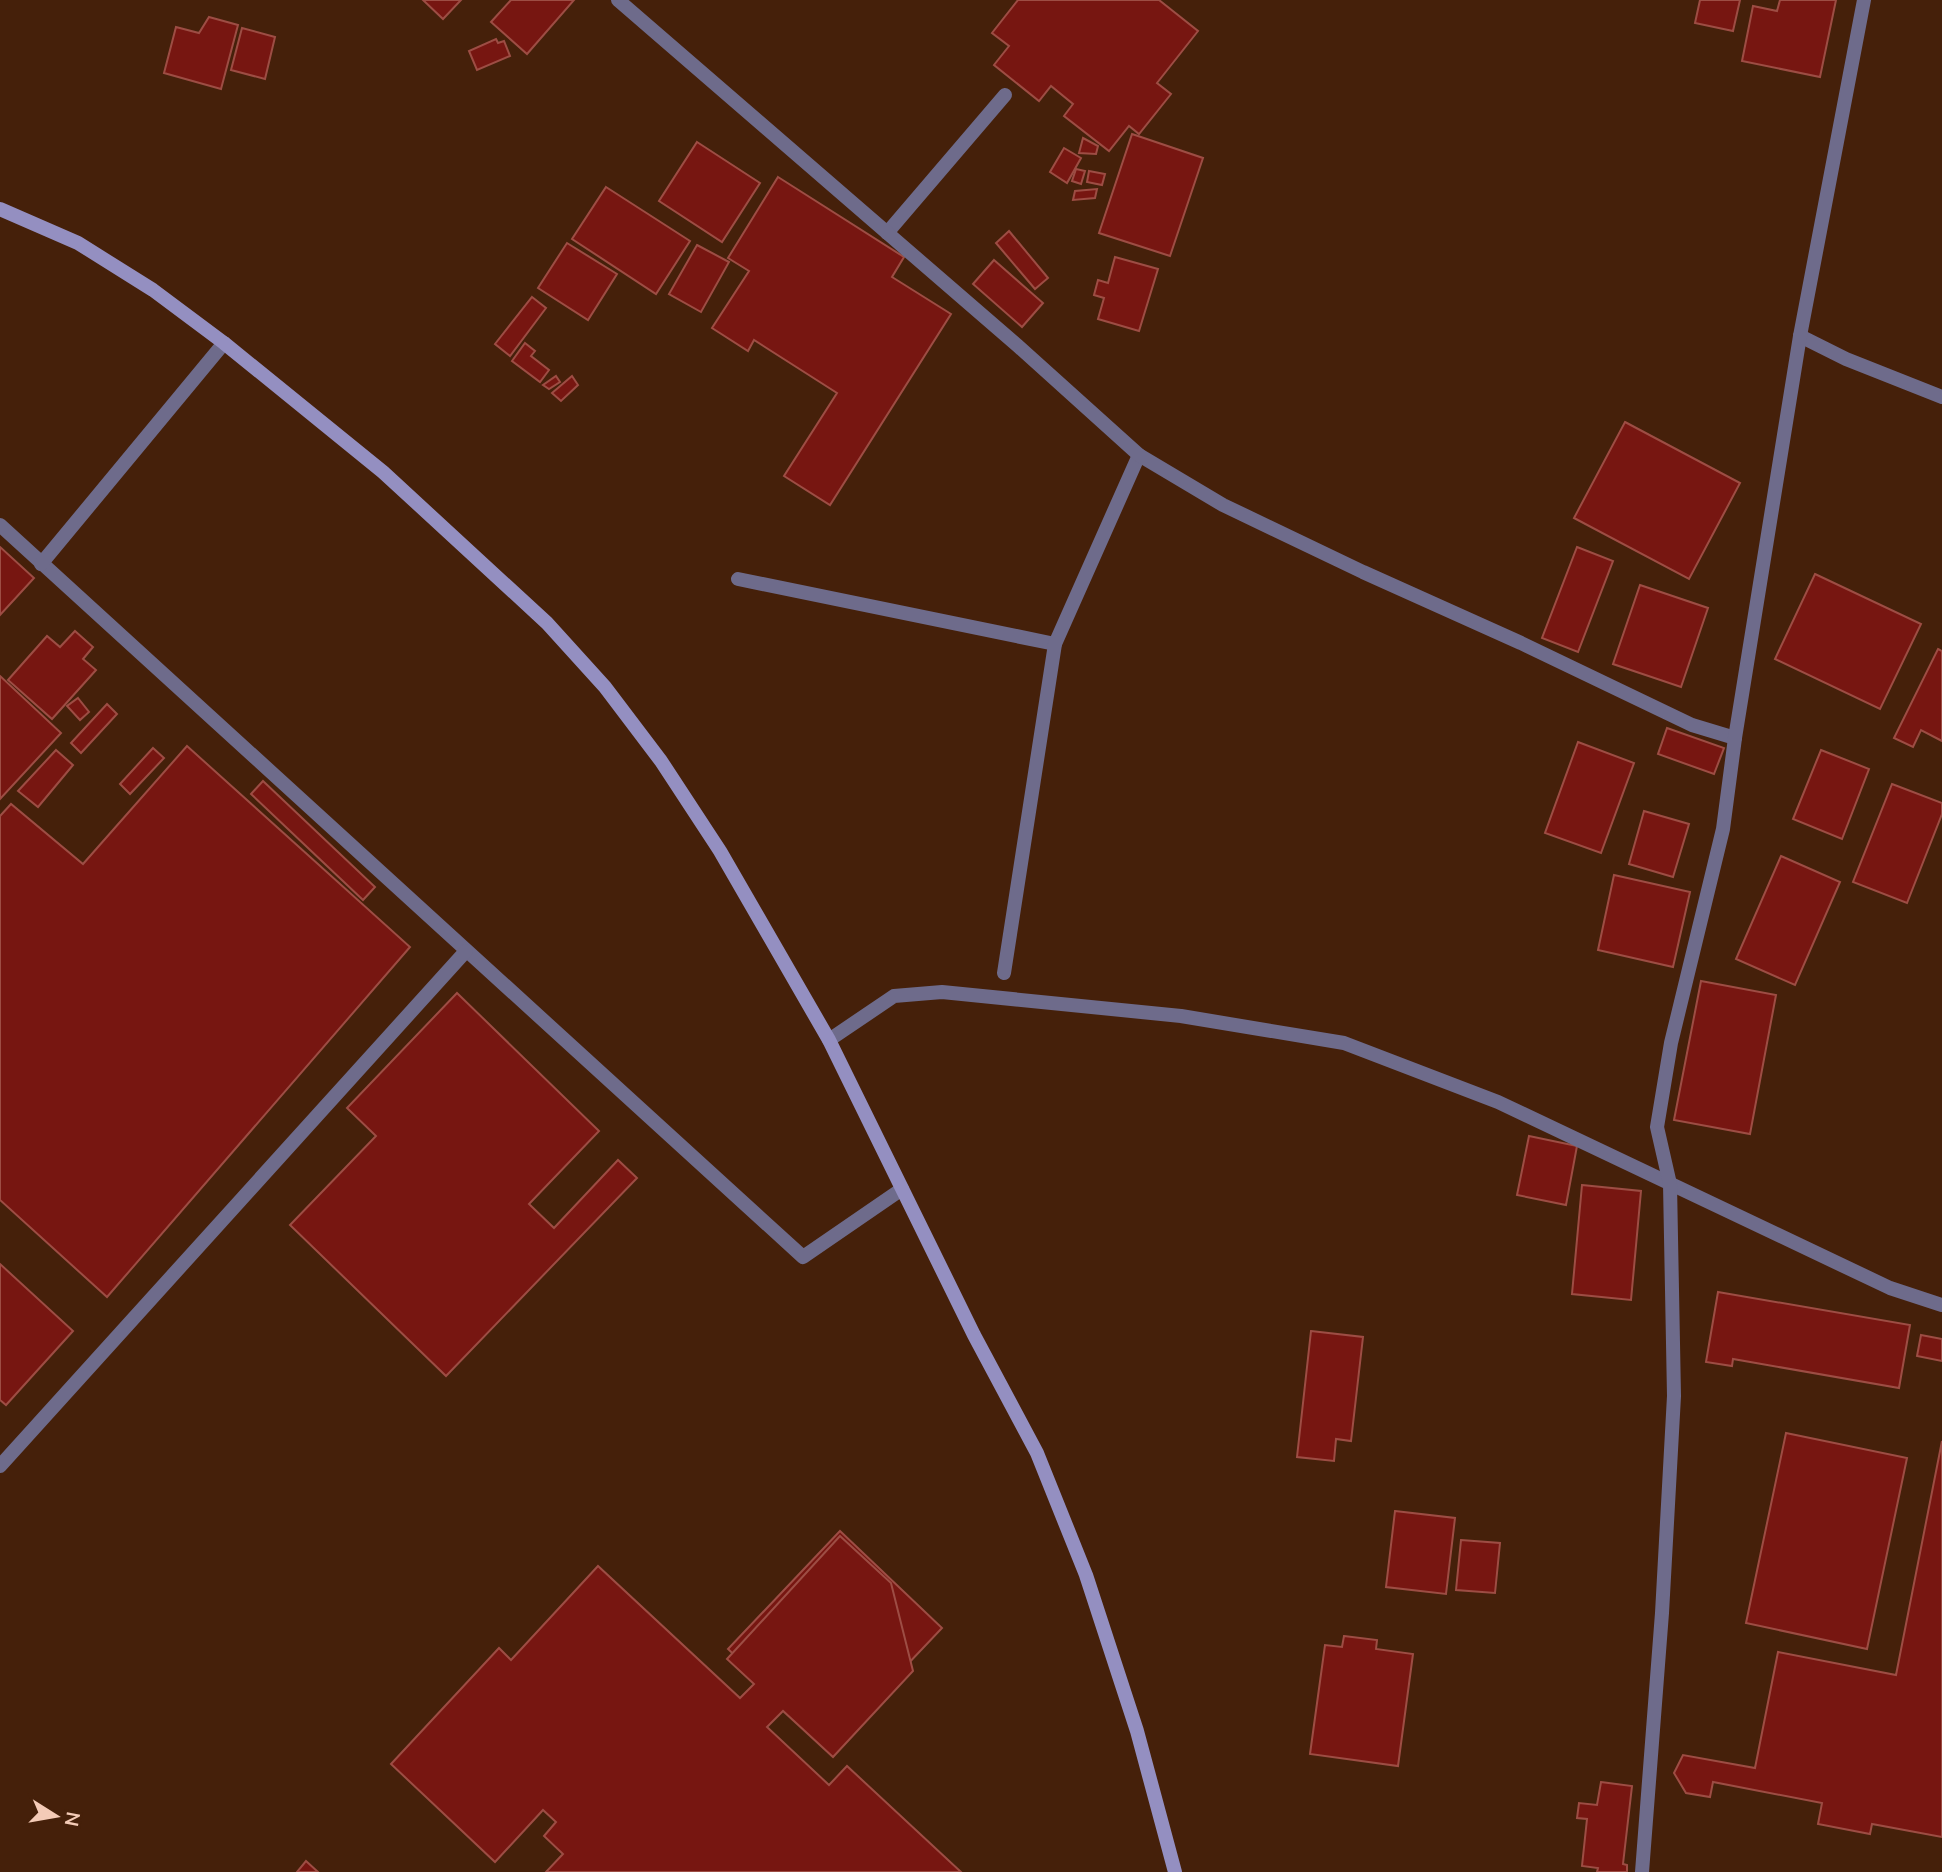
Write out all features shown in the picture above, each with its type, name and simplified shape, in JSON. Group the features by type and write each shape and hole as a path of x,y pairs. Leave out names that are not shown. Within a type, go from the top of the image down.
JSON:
{"street":[{"path":"618,0 1139,455 1223,505 1363,572 1521,643 1692,725 1735,738"},
{"path":"1642,1872 1662,1613 1674,1396 1670,1184 1657,1127 1671,1043 1724,829 1735,738 1800,336 1864,0"},
{"path":"887,233 1005,95"},
{"path":"0,209 79,243 153,290 224,343 383,472 547,623 605,687 661,761 720,851 829,1040 974,1335 1037,1452 1086,1575 1137,1731 1175,1872"},
{"path":"1800,336 1846,359 1942,397"},
{"path":"41,564 224,343"},
{"path":"1004,973 1055,644 1139,455"},
{"path":"0,525 803,1257 902,1189"},
{"path":"738,579 1055,644"},
{"path":"0,1466 466,951"},
{"path":"829,1040 894,996 943,992 1181,1016 1344,1043 1497,1102 1890,1288 1942,1305"}],"building":[{"path":"423,0 461,0 443,19"},
{"path":"511,0 574,0 527,54 491,22"},
{"path":"1018,0 1159,0 1198,31 1157,83 1171,94 1139,134 1129,126 1109,151 1064,116 1073,104 1051,86 1039,101 994,65 1009,46 992,33"},
{"path":"1700,0 1740,0 1733,31 1695,23"},
{"path":"1780,0 1836,0 1820,77 1742,61 1753,6 1777,11"},
{"path":"209,17 238,25 221,89 164,73 176,27 199,33"},
{"path":"242,28 275,37 265,79 231,70"},
{"path":"496,39 498,43 504,41 510,56 477,70 469,51"},
{"path":"1132,134 1203,158 1170,256 1099,233"},
{"path":"1083,138 1098,146 1096,154 1079,153"},
{"path":"697,142 760,183 722,242 659,201"},
{"path":"1064,148 1081,158 1067,183 1050,172"},
{"path":"1076,169 1085,171 1081,184 1072,181"},
{"path":"1089,171 1105,174 1102,185 1087,182"},
{"path":"778,177 904,257 892,277 951,314 830,505 784,476 837,393 754,340 748,351 712,328 749,271 728,258"},
{"path":"606,187 690,241 656,294 572,239"},
{"path":"1097,189 1095,198 1073,200 1075,191"},
{"path":"1009,231 1048,278 1035,289 996,243"},
{"path":"567,243 617,274 588,320 538,288"},
{"path":"697,245 729,262 701,312 669,294"},
{"path":"1115,257 1158,269 1139,331 1098,319 1104,298 1094,295 1098,280 1108,283"},
{"path":"994,260 1043,303 1022,327 973,284"},
{"path":"532,297 546,308 510,356 495,344"},
{"path":"525,343 535,351 531,356 549,370 540,382 512,361"},
{"path":"556,376 560,382 549,389 543,385"},
{"path":"572,376 578,385 561,401 552,393"},
{"path":"1625,422 1740,483 1689,579 1574,518"},
{"path":"0,547 34,578 0,615"},
{"path":"1577,547 1613,561 1578,652 1542,638"},
{"path":"1815,574 1921,624 1880,709 1775,659"},
{"path":"1640,585 1708,608 1681,687 1613,664"},
{"path":"75,631 93,647 83,659 96,670 52,719 8,680 47,636 60,647"},
{"path":"1938,649 1942,651 1942,741 1921,730 1913,747 1894,738"},
{"path":"0,676 61,733 0,799"},
{"path":"78,698 89,712 80,720 67,706"},
{"path":"107,704 117,714 81,753 71,743"},
{"path":"1667,728 1724,748 1714,774 1658,754"},
{"path":"1578,742 1634,763 1601,853 1545,833"},
{"path":"187,746 410,947 107,1297 0,1200 0,816 11,804 83,864"},
{"path":"153,748 164,758 130,794 120,784"},
{"path":"56,750 73,765 38,807 18,791"},
{"path":"1821,750 1869,769 1842,839 1793,819"},
{"path":"263,781 375,887 363,900 251,794"},
{"path":"1892,784 1942,803 1942,814 1907,903 1853,882"},
{"path":"1644,811 1689,824 1673,877 1629,864"},
{"path":"1781,856 1840,882 1795,985 1736,959"},
{"path":"1614,875 1690,892 1673,967 1598,950"},
{"path":"1701,981 1776,995 1750,1134 1674,1120"},
{"path":"457,993 599,1131 529,1204 554,1228 618,1160 637,1178 446,1376 290,1225 376,1136 347,1108"},
{"path":"1529,1136 1577,1146 1566,1205 1517,1195"},
{"path":"1582,1185 1641,1191 1631,1300 1572,1294"},
{"path":"0,1264 73,1331 6,1405 0,1400"},
{"path":"1718,1292 1910,1325 1899,1388 1733,1359 1732,1366 1706,1362"},
{"path":"1311,1331 1363,1337 1351,1441 1336,1439 1334,1461 1297,1457"},
{"path":"1921,1335 1942,1339 1942,1361 1917,1356"},
{"path":"1786,1433 1907,1458 1867,1649 1746,1623"},
{"path":"1942,1441 1942,1837 1872,1824 1870,1834 1818,1824 1822,1803 1713,1782 1710,1797 1686,1793 1674,1773 1683,1755 1755,1768 1778,1652 1896,1675"},
{"path":"1395,1511 1455,1518 1446,1594 1386,1587"},
{"path":"840,1531 942,1628 830,1746 728,1649"},
{"path":"840,1536 891,1583 913,1671 833,1757 783,1711 767,1727 829,1785 847,1766 961,1872 546,1872 563,1854 544,1836 556,1822 543,1810 495,1862 391,1764 499,1648 511,1660 598,1566 740,1698 754,1684 727,1659"},
{"path":"1461,1540 1500,1543 1495,1593 1456,1590"},
{"path":"1344,1636 1377,1640 1376,1649 1413,1654 1398,1766 1310,1754 1325,1645 1342,1647"},
{"path":"1601,1782 1632,1786 1623,1864 1627,1865 1627,1872 1597,1872 1598,1868 1582,1866 1587,1819 1577,1818 1579,1803 1597,1805"},
{"path":"306,1861 318,1872 297,1872"}]}
